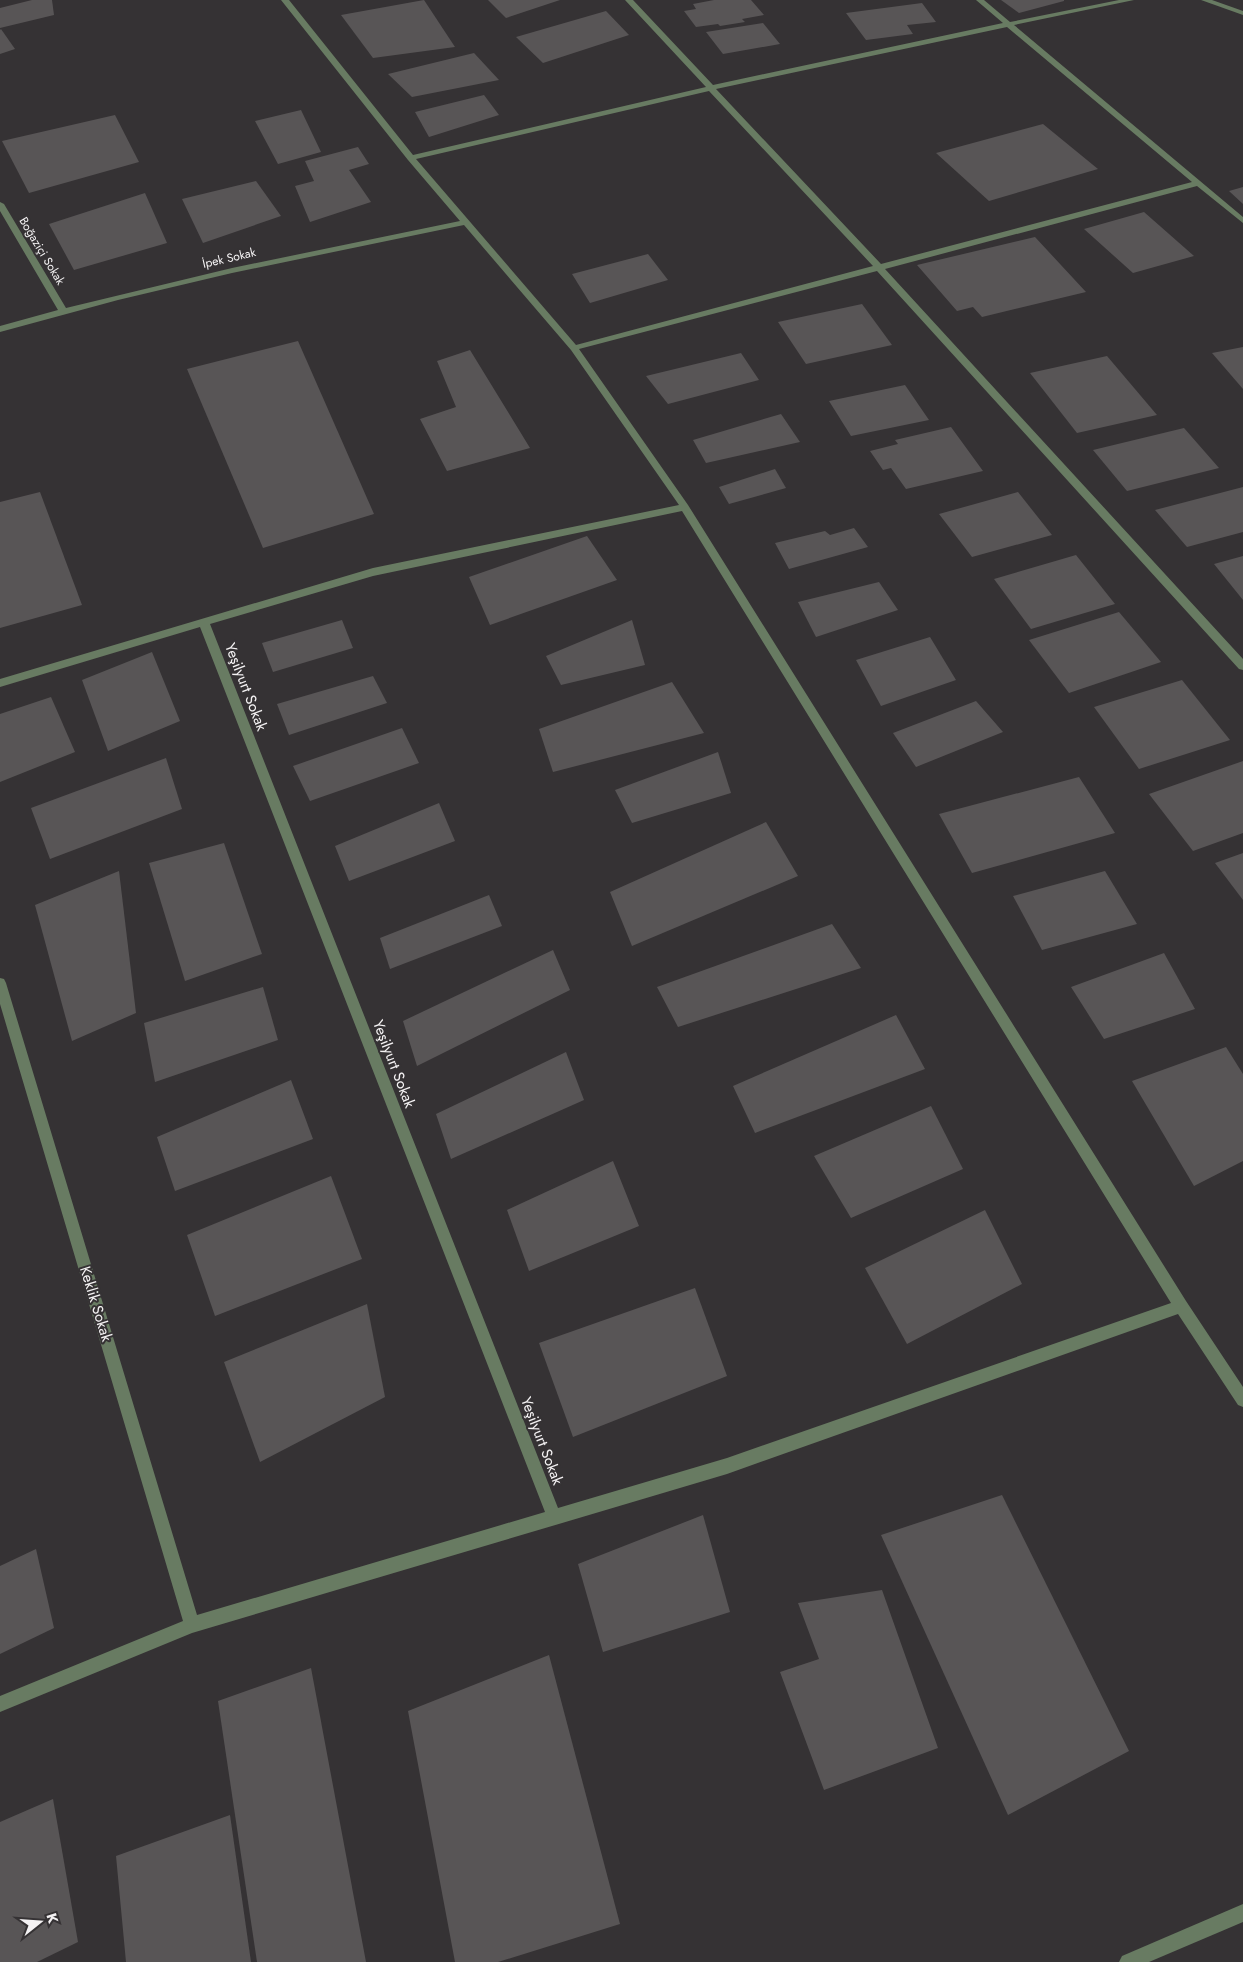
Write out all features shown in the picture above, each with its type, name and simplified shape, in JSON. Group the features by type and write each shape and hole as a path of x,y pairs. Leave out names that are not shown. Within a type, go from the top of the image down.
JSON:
{"street":[{"path":"285,0 411,158 574,348 685,507 1181,1306 1243,1400"},
{"path":"629,0 968,363 1243,666"},
{"path":"980,0 1243,221"},
{"path":"411,158 711,88 929,40 1130,0"},
{"path":"1205,0 1243,13"},
{"path":"574,348 878,266 1199,183"},
{"name":"Boğaziçi Sokak","path":"0,204 63,311"},
{"name":"İpek Sokak","path":"0,329 99,300 330,248 466,222"},
{"path":"0,683 373,572 685,507"},
{"name":"Yeşilyurt Sokak","path":"204,622 554,1517"},
{"name":"Keklik Sokak","path":"0,983 192,1625"},
{"path":"0,1704 192,1625 727,1466 1181,1306"},
{"path":"1128,1962 1153,1953 1243,1913"}],"building":[{"path":"32,0 52,0 54,15 0,28 0,8"},
{"path":"424,0 455,47 373,58 341,15"},
{"path":"488,0 560,0 506,18"},
{"path":"714,0 751,0 764,15 742,19 745,22 696,27 684,11 696,9 693,4"},
{"path":"1001,0 1064,0 1064,1 1019,13"},
{"path":"922,3 936,22 907,25 913,34 866,40 846,13"},
{"path":"606,11 629,35 543,63 516,37"},
{"path":"763,23 780,44 723,54 706,32"},
{"path":"0,30 15,49 0,54"},
{"path":"474,53 499,80 412,97 388,74"},
{"path":"484,95 499,115 429,137 415,112"},
{"path":"301,110 321,152 278,164 255,121"},
{"path":"115,115 139,162 29,193 2,141"},
{"path":"1043,124 1098,169 989,201 936,153"},
{"path":"358,147 369,164 349,170 371,202 310,222 295,186 314,181 305,161"},
{"path":"256,181 281,216 203,243 182,199"},
{"path":"1243,187 1243,204 1229,191"},
{"path":"145,193 167,243 74,270 49,224"},
{"path":"1144,212 1194,256 1133,273 1084,229"},
{"path":"1035,237 1086,292 982,317 973,307 957,311 917,265"},
{"path":"648,254 668,280 590,303 572,274"},
{"path":"862,304 892,345 806,364 778,322"},
{"path":"298,341 374,514 263,548 187,369"},
{"path":"1243,347 1243,389 1212,353"},
{"path":"470,350 530,448 447,471 420,419 456,407 437,361"},
{"path":"741,353 759,380 668,404 646,376"},
{"path":"1107,356 1157,415 1077,433 1030,373"},
{"path":"905,385 929,420 851,436 829,401"},
{"path":"781,414 800,442 706,463 693,440"},
{"path":"951,427 983,471 906,489 891,468 883,470 870,451 898,444 895,440"},
{"path":"1184,428 1219,468 1127,491 1093,450"},
{"path":"775,469 786,488 729,504 719,487"},
{"path":"1243,487 1243,532 1187,547 1155,510"},
{"path":"40,492 82,605 0,628 0,502"},
{"path":"1018,492 1052,535 972,557 939,514"},
{"path":"854,528 868,547 789,569 775,543 825,531 830,535"},
{"path":"587,536 617,580 490,625 469,577"},
{"path":"1076,555 1115,604 1031,629 994,579"},
{"path":"1243,556 1243,600 1214,564"},
{"path":"879,582 898,610 816,637 798,602"},
{"path":"1119,612 1161,662 1069,693 1029,640"},
{"path":"342,620 353,648 273,672 262,643"},
{"path":"632,620 645,665 561,685 546,656"},
{"path":"930,637 956,680 881,706 856,660"},
{"path":"152,652 180,721 108,751 82,680"},
{"path":"373,676 387,703 289,735 277,704"},
{"path":"1182,680 1230,740 1139,769 1094,707"},
{"path":"672,682 704,733 553,772 539,729"},
{"path":"51,697 75,752 0,782 0,714"},
{"path":"976,701 1003,732 916,767 893,733"},
{"path":"402,728 419,763 310,801 293,766"},
{"path":"718,752 731,793 632,823 615,790"},
{"path":"166,758 182,809 50,859 31,808"},
{"path":"1243,761 1243,833 1193,851 1149,794"},
{"path":"1079,777 1115,833 972,873 939,814"},
{"path":"439,803 455,841 349,881 335,846"},
{"path":"766,822 798,876 632,946 610,892"},
{"path":"224,843 262,954 185,981 149,863"},
{"path":"1243,853 1243,900 1215,863"},
{"path":"119,871 136,1013 72,1041 35,905"},
{"path":"1105,871 1137,924 1042,950 1013,896"},
{"path":"489,895 502,926 390,969 380,938"},
{"path":"832,924 861,968 678,1027 657,987"},
{"path":"553,950 570,990 417,1066 403,1021"},
{"path":"1164,953 1195,1009 1104,1039 1071,987"},
{"path":"263,987 278,1040 155,1082 144,1023"},
{"path":"896,1015 925,1069 755,1133 733,1086"},
{"path":"1226,1047 1243,1074 1243,1161 1194,1186 1132,1081"},
{"path":"566,1052 584,1100 451,1159 436,1114"},
{"path":"291,1080 313,1139 175,1191 157,1137"},
{"path":"931,1106 963,1169 851,1218 814,1156"},
{"path":"613,1161 639,1226 529,1271 507,1210"},
{"path":"331,1176 362,1259 215,1316 187,1235"},
{"path":"985,1210 1022,1284 907,1344 865,1268"},
{"path":"695,1288 727,1376 573,1437 539,1343"},
{"path":"367,1304 385,1397 260,1462 224,1362"},
{"path":"1002,1495 1129,1751 1008,1815 881,1535"},
{"path":"703,1515 730,1612 603,1652 578,1564"},
{"path":"36,1549 54,1628 0,1654 0,1566"},
{"path":"882,1590 938,1748 824,1790 780,1672 819,1659 798,1603"},
{"path":"549,1655 620,1924 498,1962 455,1962 408,1711"},
{"path":"311,1668 366,1962 257,1962 218,1701"},
{"path":"53,1799 78,1942 37,1962 0,1962 0,1822"},
{"path":"230,1815 251,1962 126,1962 116,1856"}]}
